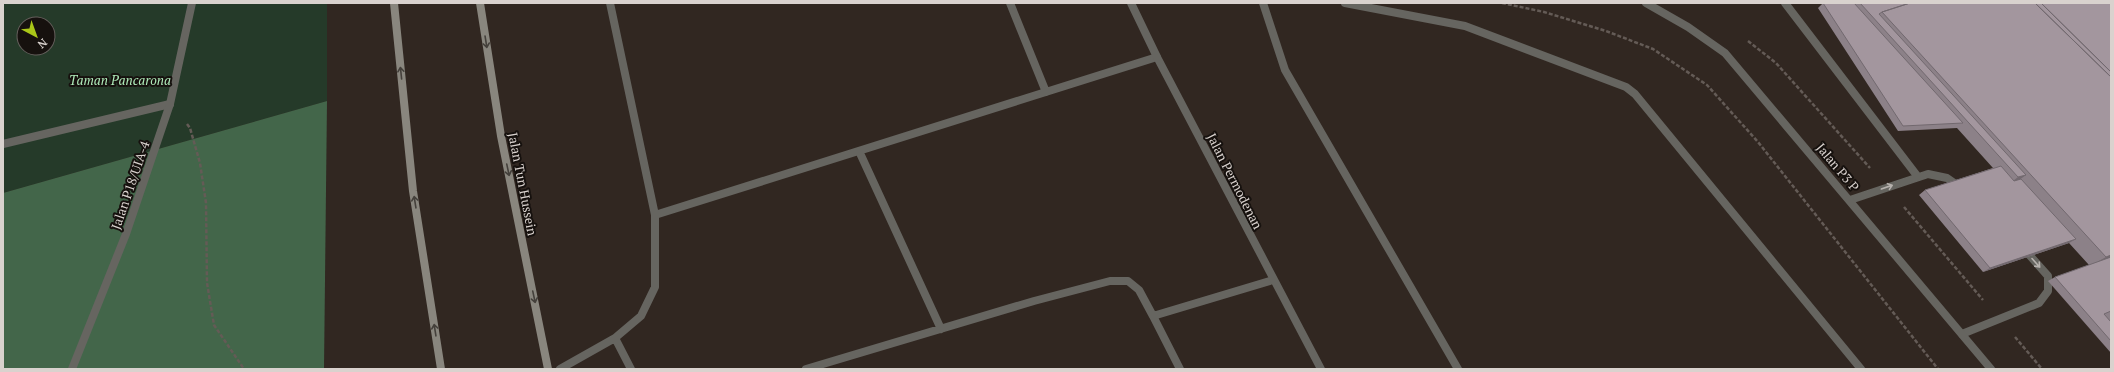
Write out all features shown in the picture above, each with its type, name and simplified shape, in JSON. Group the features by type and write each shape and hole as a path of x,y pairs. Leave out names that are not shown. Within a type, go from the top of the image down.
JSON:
{"main road":[{"path":"394,3 413,191 441,369"},
{"name":"Jalan Tun Hussein","path":"480,3 501,136 548,369"}],"street":[{"name":"Jalan P18/UIA-4","path":"72,369 126,234 170,104 192,3"},
{"path":"560,369 615,338 641,316 655,287 655,216 610,3"},
{"path":"1010,3 1046,92"},
{"name":"Jalan Permodenan","path":"1131,3 1157,57 1321,369"},
{"path":"1263,3 1285,70 1457,369"},
{"path":"1345,3 1465,26 1626,87 1635,94 1860,369"},
{"name":"Jalan P3 P","path":"1646,3 1688,27 1725,53 1753,84 1991,369"},
{"path":"1785,3 1918,177"},
{"path":"655,216 1157,57"},
{"path":"3,144 170,104"},
{"path":"858,151 941,329"},
{"path":"1850,200 1928,174 1947,178 1968,194"},
{"path":"1962,334 2039,303 2048,291 2048,276 2019,243"},
{"path":"1153,316 1273,280"},
{"path":"806,369 1110,281 1128,281 1139,290 1180,369"},
{"path":"615,338 631,369"}],"path":[{"path":"1502,3 1544,12 1606,31 1653,49 1708,85 1758,142 1938,369"},
{"path":"170,104 190,128 200,163 206,203 207,283 214,325 244,369"}],"green space":[{"name":"Taman Pancarona","path":"3,3 327,3 327,101 3,193"},
{"path":"327,101 324,369 3,369 3,193"}],"building":[{"path":"1823,3 1854,3 1963,123 1903,126"},
{"path":"1860,3 1910,3 1879,14 2026,175 2018,177"},
{"path":"1910,3 2035,3 2111,77 2111,255 2106,257 1882,12"},
{"path":"2035,3 2041,3 2111,72 2111,77"},
{"path":"2041,3 2111,3 2111,72"},
{"path":"2001,166 2014,181 2021,179 2076,239 1990,268 1925,190"},
{"path":"2111,257 2111,311 2104,314 2111,322 2111,341 2055,277"}]}
